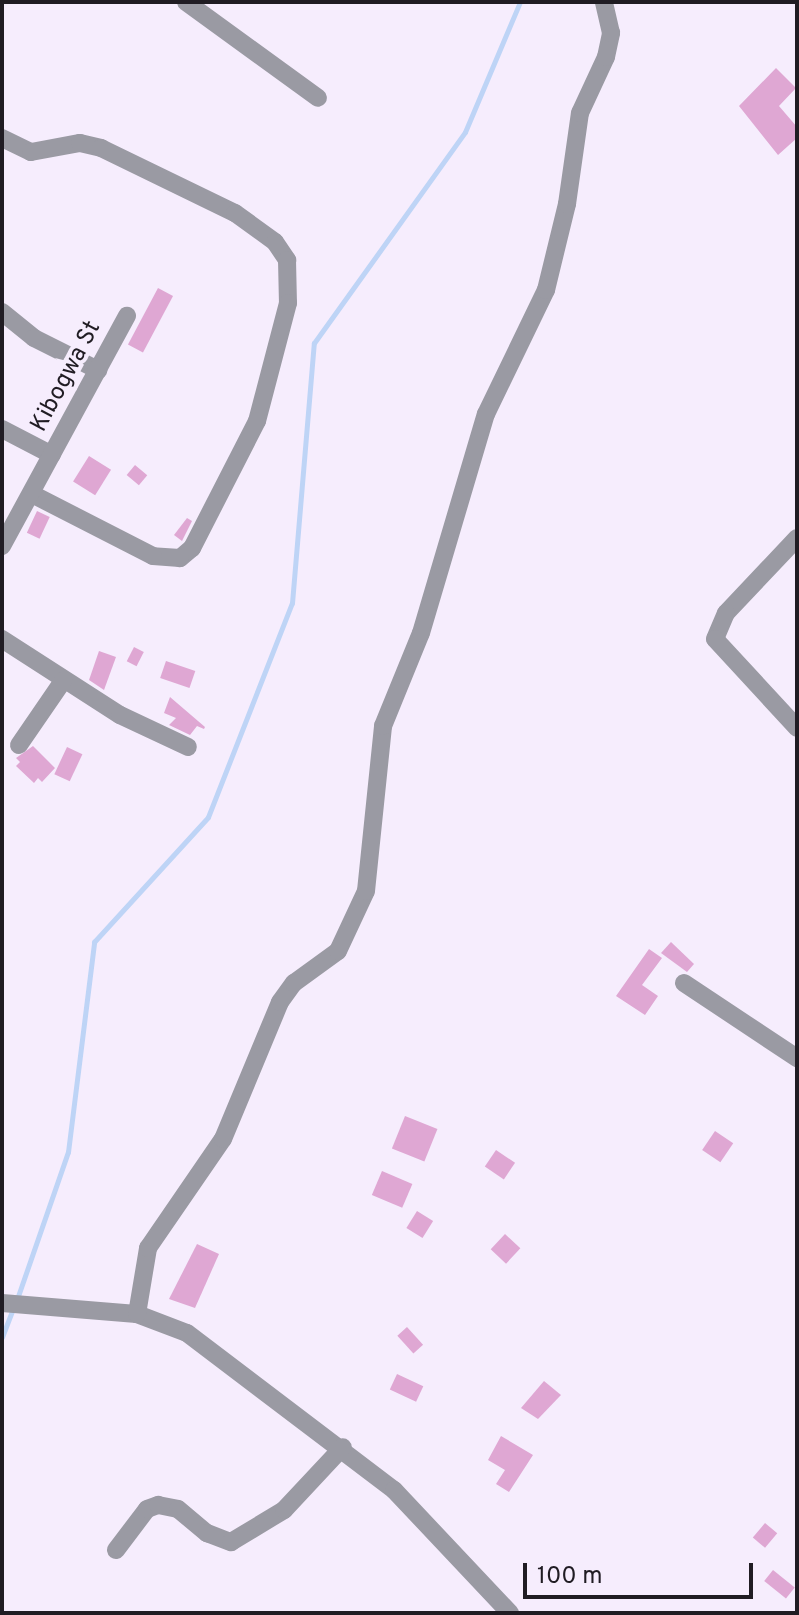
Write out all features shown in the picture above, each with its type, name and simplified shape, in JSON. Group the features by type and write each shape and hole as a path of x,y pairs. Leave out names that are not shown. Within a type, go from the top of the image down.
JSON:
{"street":[{"path":"186,2 318,98"},
{"path":"137,1314 148,1248 223,1139 280,1002 294,983 338,951 366,891 383,726 421,633 486,414 546,290 567,204 580,113 606,57 611,33 604,2"},
{"path":"2,138 31,152 80,143 101,148 235,213 275,242 287,260 288,303 257,421 192,548 180,558 153,556 32,494"},
{"path":"2,312 34,338 98,370"},
{"name":"Kibogwa St","path":"2,546 127,316"},
{"path":"2,429 52,455"},
{"path":"797,538 726,613 715,639 797,728"},
{"path":"2,639 63,681 188,747"},
{"path":"19,745 63,681"},
{"path":"684,983 797,1058"},
{"path":"2,1303 137,1314 187,1333 343,1447 446,1541 510,1613"},
{"path":"116,1550 147,1509 158,1505 178,1509 207,1533 231,1542 284,1510 343,1447"}],"building":[{"path":"776,68 796,88 779,106 797,127 797,138 778,155 739,106"},
{"path":"158,288 173,296 143,352 128,345"},
{"path":"89,456 111,470 95,495 73,481"},
{"path":"135,465 147,475 139,485 127,475"},
{"path":"37,511 50,517 40,539 27,533"},
{"path":"187,518 192,521 182,541 174,535"},
{"path":"134,647 144,652 137,666 127,661"},
{"path":"99,651 116,657 104,690 89,680"},
{"path":"166,661 195,671 189,688 160,678"},
{"path":"170,697 204,729 197,726 190,735 169,725 176,718 164,713"},
{"path":"33,746 55,768 42,782 38,778 34,783 16,766 20,762 16,758"},
{"path":"67,747 82,754 70,781 54,774"},
{"path":"671,942 694,964 687,972 661,953"},
{"path":"649,949 662,958 642,985 658,996 645,1015 616,996"},
{"path":"405,1116 437,1129 424,1162 392,1148"},
{"path":"715,1131 733,1143 720,1162 702,1150"},
{"path":"496,1150 515,1163 504,1179 485,1167"},
{"path":"382,1171 412,1184 402,1208 372,1195"},
{"path":"417,1211 433,1221 423,1238 406,1228"},
{"path":"505,1234 520,1248 506,1264 491,1249"},
{"path":"197,1244 219,1254 195,1308 169,1299"},
{"path":"407,1327 423,1345 413,1354 397,1336"},
{"path":"397,1374 423,1386 416,1402 390,1389"},
{"path":"544,1381 561,1395 538,1419 521,1408"},
{"path":"501,1436 533,1455 509,1492 496,1484 505,1470 488,1460"},
{"path":"765,1523 777,1533 765,1548 753,1538"},
{"path":"773,1570 795,1588 786,1599 764,1581"}],"waterway":[{"path":"17,1299 68,1152 94,942 208,817 292,603 314,343 465,132 520,2"},
{"path":"2,1337 13,1309"}]}
